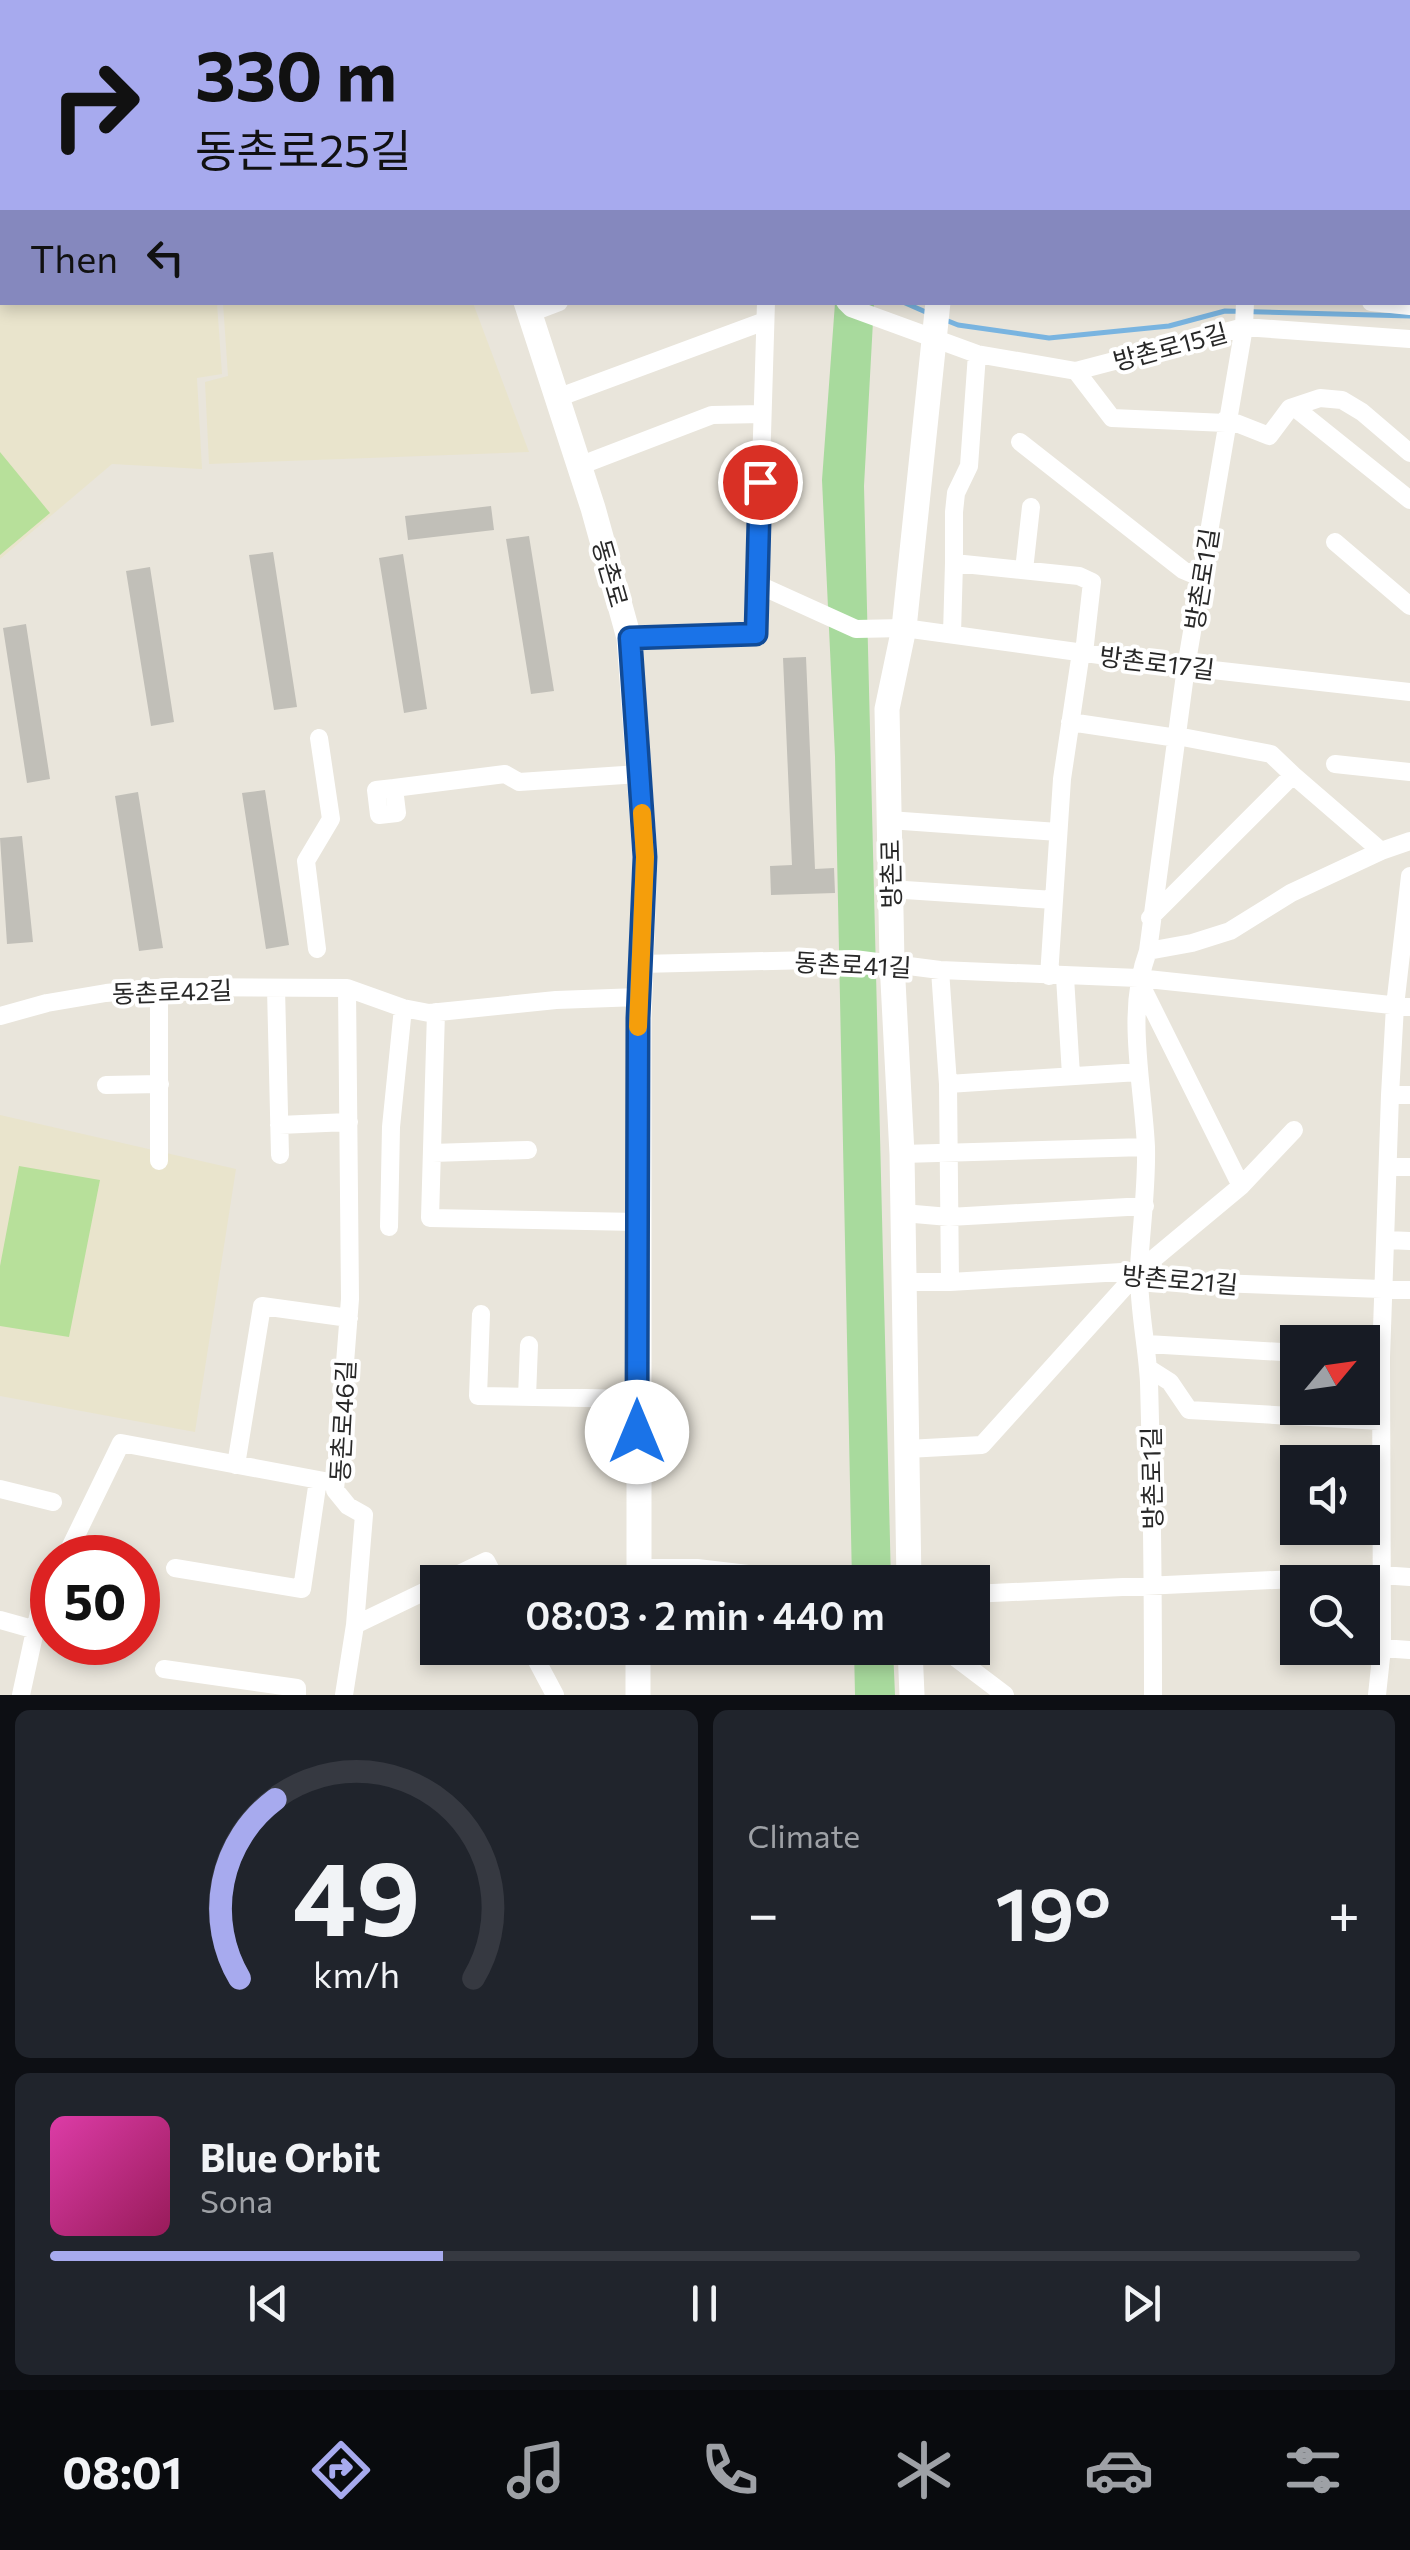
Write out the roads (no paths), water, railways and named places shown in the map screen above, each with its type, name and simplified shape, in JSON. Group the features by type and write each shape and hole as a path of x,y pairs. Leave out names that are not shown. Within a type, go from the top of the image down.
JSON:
{"street":[{"name":"방촌로15길","path":"852,305 978,354 1076,370 1244,327 1410,339"},
{"name":"방촌로","path":"909,1565 902,1154 892,962 887,709 904,628 938,305"},
{"name":"방촌로1길","path":"1153,1695 1148,1368 1139,1271 1146,1206 1146,1146 1139,1072 1138,978 1148,951 1186,667 1245,305"},
{"name":"동촌로","path":"528,308 630,638 645,857 639,997 639,1565"},
{"path":"557,398 766,312 756,634 630,638"},
{"path":"952,634 954,512 956,493 969,466 978,354"},
{"path":"1076,370 1112,418 1226,421 1270,436 1294,407 1320,398 1342,400 1410,453"},
{"path":"1294,407 1410,500"},
{"path":"579,466 712,415 762,414"},
{"path":"1020,442 1183,570 1202,578"},
{"path":"1024,570 1030,507"},
{"path":"1335,542 1410,606"},
{"path":"954,563 1078,576 1092,582 1070,722 1054,900 1057,977 1071,1076"},
{"name":"방촌로17길","path":"757,584 856,629 904,628 1186,667 1410,692"},
{"path":"1070,722 1271,754 1381,851"},
{"path":"317,949 306,860 331,818 319,738"},
{"path":"1334,764 1410,772"},
{"path":"394,788 505,774 520,782 639,774"},
{"path":"1150,918 1294,775"},
{"path":"889,820 1058,832"},
{"path":"1148,951 1230,931 1291,893 1410,841"},
{"path":"1379,1325 1386,1290 1390,1094 1402,1007 1410,876"},
{"path":"890,889 1054,900"},
{"name":"동촌로41길","path":"640,964 854,959 940,970 1138,978 1402,1007"},
{"path":"940,970 948,1084 950,1282"},
{"path":"1138,978 1241,1186"},
{"path":"159,988 159,1161"},
{"name":"동촌로42길","path":"0,1016 47,1003 159,988 348,988 402,1008 436,1012 556,1000 639,997"},
{"path":"276,988 280,1156"},
{"path":"279,1124 348,1122 348,988"},
{"path":"389,1227 391,1127 402,1008"},
{"path":"436,1012 430,1218 638,1222"},
{"path":"948,1084 1139,1072"},
{"path":"106,1085 160,1084"},
{"path":"1390,1094 1410,1095"},
{"name":"동촌로46길","path":"344,1695 364,1515 348,1506 327,1482 348,1318 348,1122"},
{"path":"907,1449 982,1444 1139,1271 1241,1186 1294,1130"},
{"path":"902,1154 1146,1146"},
{"path":"432,1153 528,1150"},
{"path":"1389,1166 1410,1167"},
{"path":"903,1213 949,1217 1146,1206"},
{"path":"1387,1240 1410,1241"},
{"name":"방촌로21길","path":"904,1282 1139,1271 1190,1282 1410,1290"},
{"path":"236,1465 262,1306 348,1318"},
{"path":"482,1314 478,1396 637,1399"},
{"path":"1147,1344 1280,1352"},
{"path":"526,1396 529,1345"},
{"name":"방촌로1길","path":"1148,1368 1170,1382 1189,1410 1280,1415"},
{"path":"1378,1695 1382,1648 1380,1421"},
{"path":"76,1535 121,1443 327,1482 302,1589 175,1568"},
{"path":"0,1489 53,1502"},
{"path":"990,1593 1382,1575 1410,1577"},
{"path":"354,1625 420,1594"},
{"path":"0,1620 30,1628"},
{"path":"1382,1648 1410,1650"},
{"path":"0,1688 21,1694 30,1656"},
{"path":"539,1665 555,1695"},
{"path":"632,1693 636,1665"},
{"path":"911,1665 912,1695"},
{"path":"965,1665 1005,1695"},
{"path":"164,1669 298,1688 297,1695"},
{"path":"970,1669 971,1695"}],"waterway":[{"path":"910,305 928,313"},
{"path":"943,319 958,325 1049,338 1169,326 1225,311 1410,316"}]}
